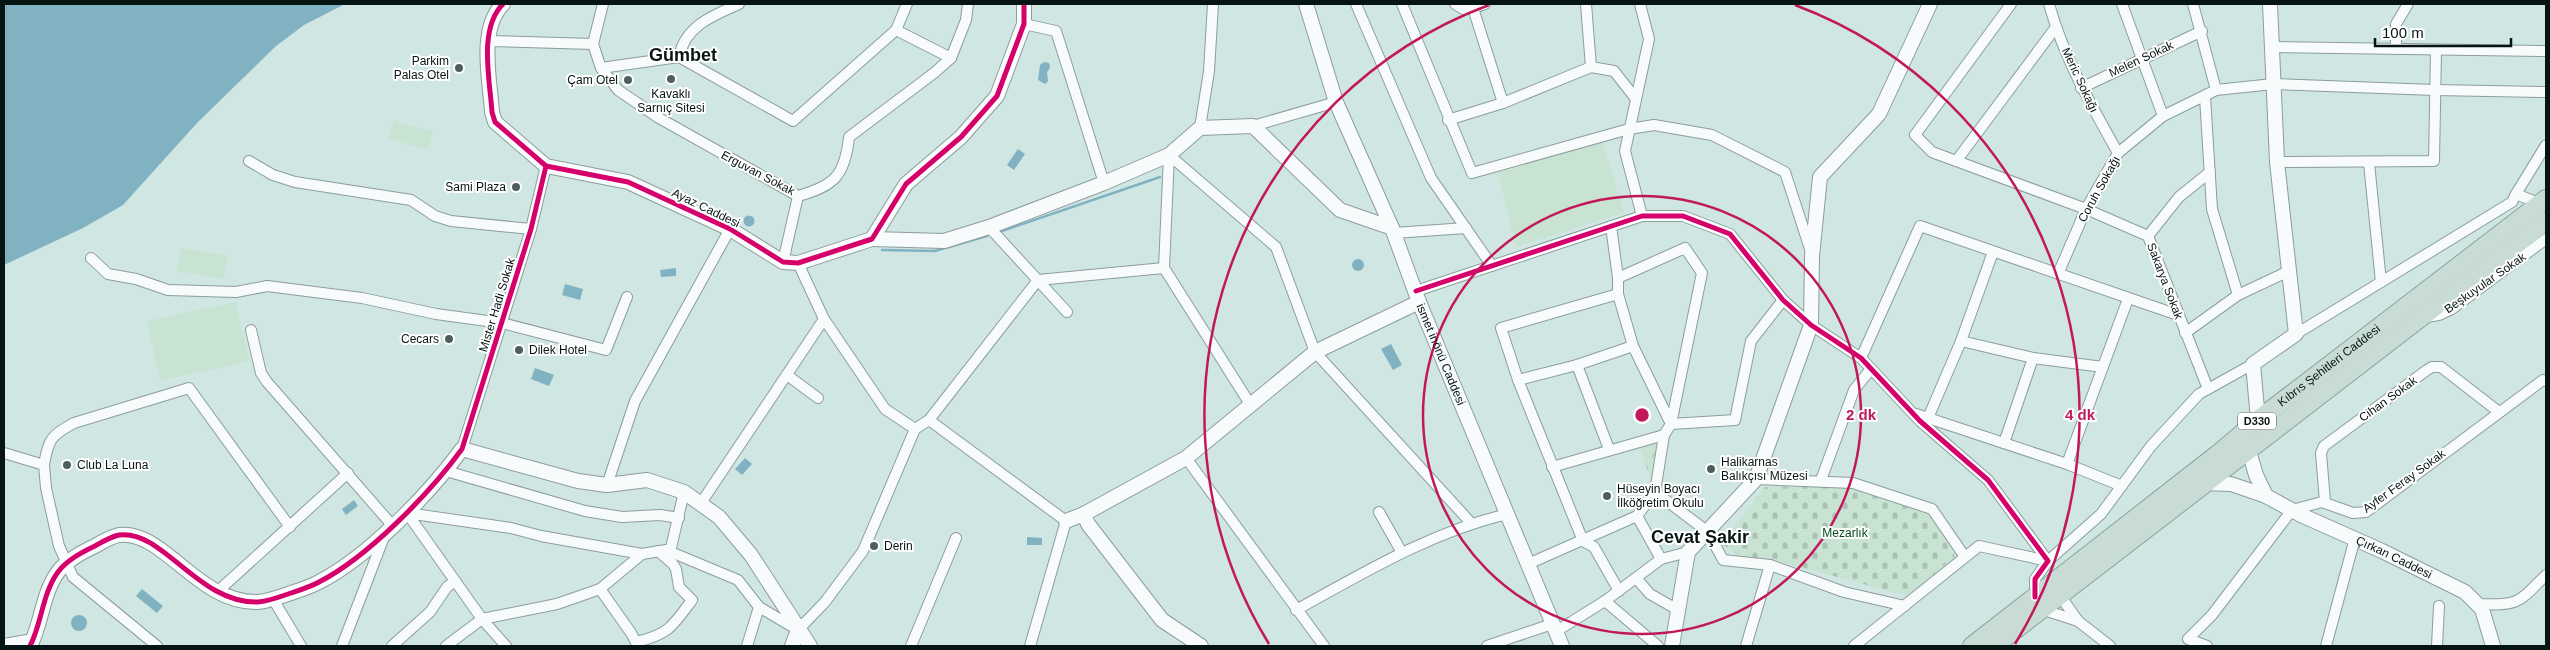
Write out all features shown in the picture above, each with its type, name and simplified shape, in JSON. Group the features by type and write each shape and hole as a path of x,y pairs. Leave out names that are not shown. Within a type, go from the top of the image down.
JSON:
{"highway":[{"name":"Kıbrıs Şehitleri Caddesi","path":"1994,646 2038,603 2258,420 2543,202"},
{"name":"Kıbrıs Şehitleri Caddesi","path":"1972,646 2038,603 2060,594 2546,221"}],"street":[{"name":"Ayaz Caddesi","path":"503,4 492,22 489,41 492,112 495,122 546,166 628,182 730,229 783,262 798,263 872,239 944,241 989,227 1104,183 1168,155 1200,128"},
{"path":"489,41 593,44 603,4"},
{"path":"679,57 689,32 720,12 739,4"},
{"path":"601,68 679,57 793,121 896,30 906,4"},
{"name":"Erguvan Sokak","path":"593,44 601,68 618,90 659,118 798,196 818,190 837,178 847,155 849,137 951,58 966,20 968,4"},
{"path":"872,239 906,184 961,137 997,96 1024,24 1024,4"},
{"path":"1213,4 1209,70 1200,128 1253,126 1336,102"},
{"name":"ismet inönü Caddesi","path":"1306,4 1336,102 1393,231 1562,646"},
{"path":"1356,4 1431,178 1492,266"},
{"path":"1402,4 1448,120 1472,174 1629,129 1654,125 1712,135 1784,172 1812,256"},
{"path":"1485,4 1464,6 1503,103"},
{"path":"1586,4 1591,67"},
{"path":"1640,4 1649,39 1625,151 1642,216"},
{"path":"1487,646 1554,628 1605,601 1661,559 1688,552 1756,479 1811,325 1812,256 1820,177 1880,114 1930,4"},
{"name":"Sakarya Sokak","path":"2011,4 1915,135 1932,152 2086,209 2148,236 2208,389"},
{"name":"Meric Sokağı","path":"2049,4 2081,88 2118,153"},
{"path":"2122,4 2163,116"},
{"path":"2194,4 2216,90"},
{"path":"2270,4 2277,162 2296,334"},
{"path":"2396,49 2396,24 2408,4"},
{"path":"1024,24 1056,31 1104,183"},
{"path":"1957,160 2056,26"},
{"path":"896,30 951,58"},
{"name":"Melen Sokak","path":"2081,88 2202,31"},
{"path":"2273,47 2546,50"},
{"path":"2277,162 2369,163 2434,161 2436,50"},
{"path":"1448,120 1503,103 1591,67 1614,71 1636,99"},
{"name":"Coruh Sokağı","path":"2058,274 2086,209 2118,153 2163,116 2216,90 2273,84 2546,92"},
{"path":"2205,97 2212,209 2238,295"},
{"path":"1253,126 1340,210 1393,231 1466,228"},
{"path":"2110,646 2078,622 2038,603 2036,579 2048,561 2102,514 2151,446 2199,394 2253,364 2296,334 2512,202 2546,146"},
{"path":"1168,155 1164,268 1250,404"},
{"path":"1168,155 1276,247 1316,352 1471,523"},
{"path":"249,161 273,175 294,182 410,200 435,216 451,221 531,229"},
{"path":"2369,163 2381,282"},
{"name":"Mister Hadi Sokak","path":"462,449 531,229 546,166"},
{"path":"2148,236 2179,197 2210,172"},
{"path":"2516,194 2543,202"},
{"path":"783,262 798,196"},
{"path":"1066,521 1084,514 1186,458 1316,352 1418,296 1492,266 1642,216 1683,216 1730,234 1783,300 1811,325 1861,358 1913,413 1988,480 2048,561"},
{"path":"1611,226 1618,278 1618,294 1633,346 1671,424"},
{"path":"1861,358 1920,226 2178,315"},
{"path":"989,227 1067,312"},
{"path":"607,485 635,401 730,229"},
{"name":"Beşkuyular Sokak","path":"2420,317 2439,315 2452,309 2546,240"},
{"path":"1528,564 1583,542 1637,516 1655,492 1664,435 1671,424 1702,273 1685,248 1618,278"},
{"path":"1928,418 1961,340 1993,252"},
{"path":"91,258 108,274 136,279 168,290 236,292 267,286 362,298 436,314 502,323 606,350 627,297"},
{"path":"798,263 824,319 884,409 915,429"},
{"path":"792,646 798,630 825,602 864,551 915,429 929,420 1038,280 1164,268"},
{"path":"2185,333 2238,295 2288,271"},
{"path":"1618,294 1501,328 1518,380 1583,542 1594,547 1619,591"},
{"path":"2066,464 2128,299"},
{"path":"1671,424 1735,420 1751,341 1783,300"},
{"path":"702,503 824,319"},
{"path":"251,330 261,373 267,382 348,473 389,528"},
{"path":"1961,340 2033,358 2103,367"},
{"path":"1518,380 1577,365 1633,346"},
{"path":"2004,444 2033,358"},
{"path":"2253,364 2258,420"},
{"path":"1577,365 1609,449"},
{"name":"Cihan Sokak","path":"2325,502 2321,453 2324,446 2432,367 2441,367 2499,412"},
{"path":"1821,480 1854,390 1872,369"},
{"path":"787,374 818,398"},
{"name":"Ayfer Feray Sokak","path":"2325,502 2353,513 2366,512 2499,412 2545,381"},
{"path":"157,646 79,584 65,564 46,488 44,466 47,447 57,431 74,422 189,388 290,527"},
{"path":"1913,413 2066,464 2122,486"},
{"path":"929,420 1066,521"},
{"path":"1552,467 1609,449 1664,435"},
{"path":"2248,448 2256,475 2266,496"},
{"path":"4,644 32,643 45,598 58,572 65,564 109,538 128,535 151,542 203,584 217,592 250,601 273,599 327,578 344,568 407,513 446,471 462,449 578,481 607,485 647,480 684,492 702,503 719,517 751,555 810,646"},
{"path":"4,452 44,466"},
{"path":"1186,458 1324,646"},
{"path":"446,471 585,510 622,517 660,515 679,518"},
{"path":"217,592 348,473"},
{"path":"1756,479 1821,480 1853,483 1932,509 1965,557"},
{"name":"Çırkan Caddesi","path":"2203,483 2231,484 2266,496 2465,592 2478,604 2485,616 2493,646"},
{"path":"670,552 684,492"},
{"path":"1655,492 1708,532 1723,560 1770,565 1844,592 1904,606"},
{"path":"2207,646 2188,639 2212,615 2292,510 2318,502 2325,502"},
{"path":"1379,512 1401,551"},
{"path":"407,513 511,528 541,536 642,554 658,551 670,552 738,580 758,607 798,630"},
{"path":"407,513 482,619 506,646"},
{"path":"1084,514 1088,524 1162,620 1201,646"},
{"path":"1296,610 1401,551 1471,523 1507,514"},
{"path":"1637,516 1661,559"},
{"path":"1030,646 1066,521"},
{"path":"342,646 389,528"},
{"path":"911,646 956,538"},
{"path":"2326,646 2355,538"},
{"path":"1854,646 1978,546 2048,561"},
{"path":"600,589 637,644 659,636 675,622 692,600 679,588 676,569 673,564 658,551"},
{"path":"1672,646 1688,552"},
{"path":"446,646 482,619 557,604 600,589 642,554"},
{"path":"1746,646 1770,565"},
{"path":"2478,604 2512,604 2523,598 2546,575"},
{"path":"1636,578 1650,594 1678,610"},
{"path":"392,646 430,612 447,587 455,581"},
{"path":"2060,594 2078,622"},
{"path":"273,599 301,646"},
{"path":"1605,601 1658,646"},
{"path":"2437,646 2439,606"},
{"path":"747,646 758,607"}],"green space":[{"path":"394,120 433,132 427,150 388,138"},
{"path":"1602,141 1624,212 1516,247 1498,173"},
{"path":"181,248 228,256 224,279 177,271"},
{"path":"236,302 249,361 160,381 147,321"},
{"path":"1651,440 1659,446 1651,479 1638,445"},
{"name":"Mezarlık","path":"1828,486 1849,488 1928,514 1955,556 1908,596 1767,558 1745,560 1722,544 1765,487"}],"water":[{"path":"4,4 345,4 304,25 276,46 197,123 123,205 83,228 4,265"},
{"path":"1044,62 1049,63 1050,67 1047,73 1048,81 1045,84 1038,80 1040,65"},
{"path":"1018,149 1025,154 1014,170 1007,165"},
{"path":"749,215 755,221 749,227 743,221"},
{"path":"1356,259 1360,259 1364,265 1360,271 1356,271 1352,267 1352,263"},
{"path":"676,268 676,276 661,277 660,270"},
{"path":"565,284 583,289 580,300 562,295"},
{"path":"1391,344 1402,365 1393,370 1381,349"},
{"path":"535,368 554,375 549,386 531,379"},
{"path":"745,458 752,464 742,475 735,469"},
{"path":"354,500 358,506 346,515 342,509"},
{"path":"1027,537 1042,538 1042,545 1027,545"},
{"path":"142,589 163,606 157,613 136,596"},
{"path":"79,615 85,617 87,623 85,629 79,631 73,629 71,623 73,617"}],"waterway":[{"path":"1002,231 1160,177"},
{"path":"882,250 935,251 987,236"}],"cycle path":[{"path":"503,4 495,15 490,27 487,55 492,112 495,122 546,166 628,182 730,229 783,262 798,263 872,239 906,184 961,137 997,96 1024,24 1024,4"},
{"path":"30,646 45,599 58,572 75,557 116,536 135,536 151,543 217,592 237,599 258,602 279,597 319,582 358,557 397,523 433,485 462,449 531,229 546,166"},
{"path":"1416,291 1642,216 1683,216 1730,234 1783,300 1811,325 1861,358 1920,421 1988,480 2048,561 2035,579 2035,597"}],"place":[{"name":"Parkim Palas Otel","path":"459,68"},
{"name":"Kavaklı Sarnıç Sitesi","path":"671,79"},
{"name":"Çam Otel","path":"628,80"},
{"name":"Sami Plaza","path":"516,187"},
{"name":"Cecars","path":"449,339"},
{"name":"Dilek Hotel","path":"519,350"},
{"name":"Club La Luna","path":"67,465"},
{"name":"Halikarnas Balıkçısı Müzesi","path":"1711,469"},
{"name":"Hüseyin Boyacı İlköğretim Okulu","path":"1607,496"},
{"name":"Derin","path":"874,546"}],"district":[{"name":"Gümbet","path":"683,55"},
{"name":"Cevat Şakir","path":"1700,537"}]}
